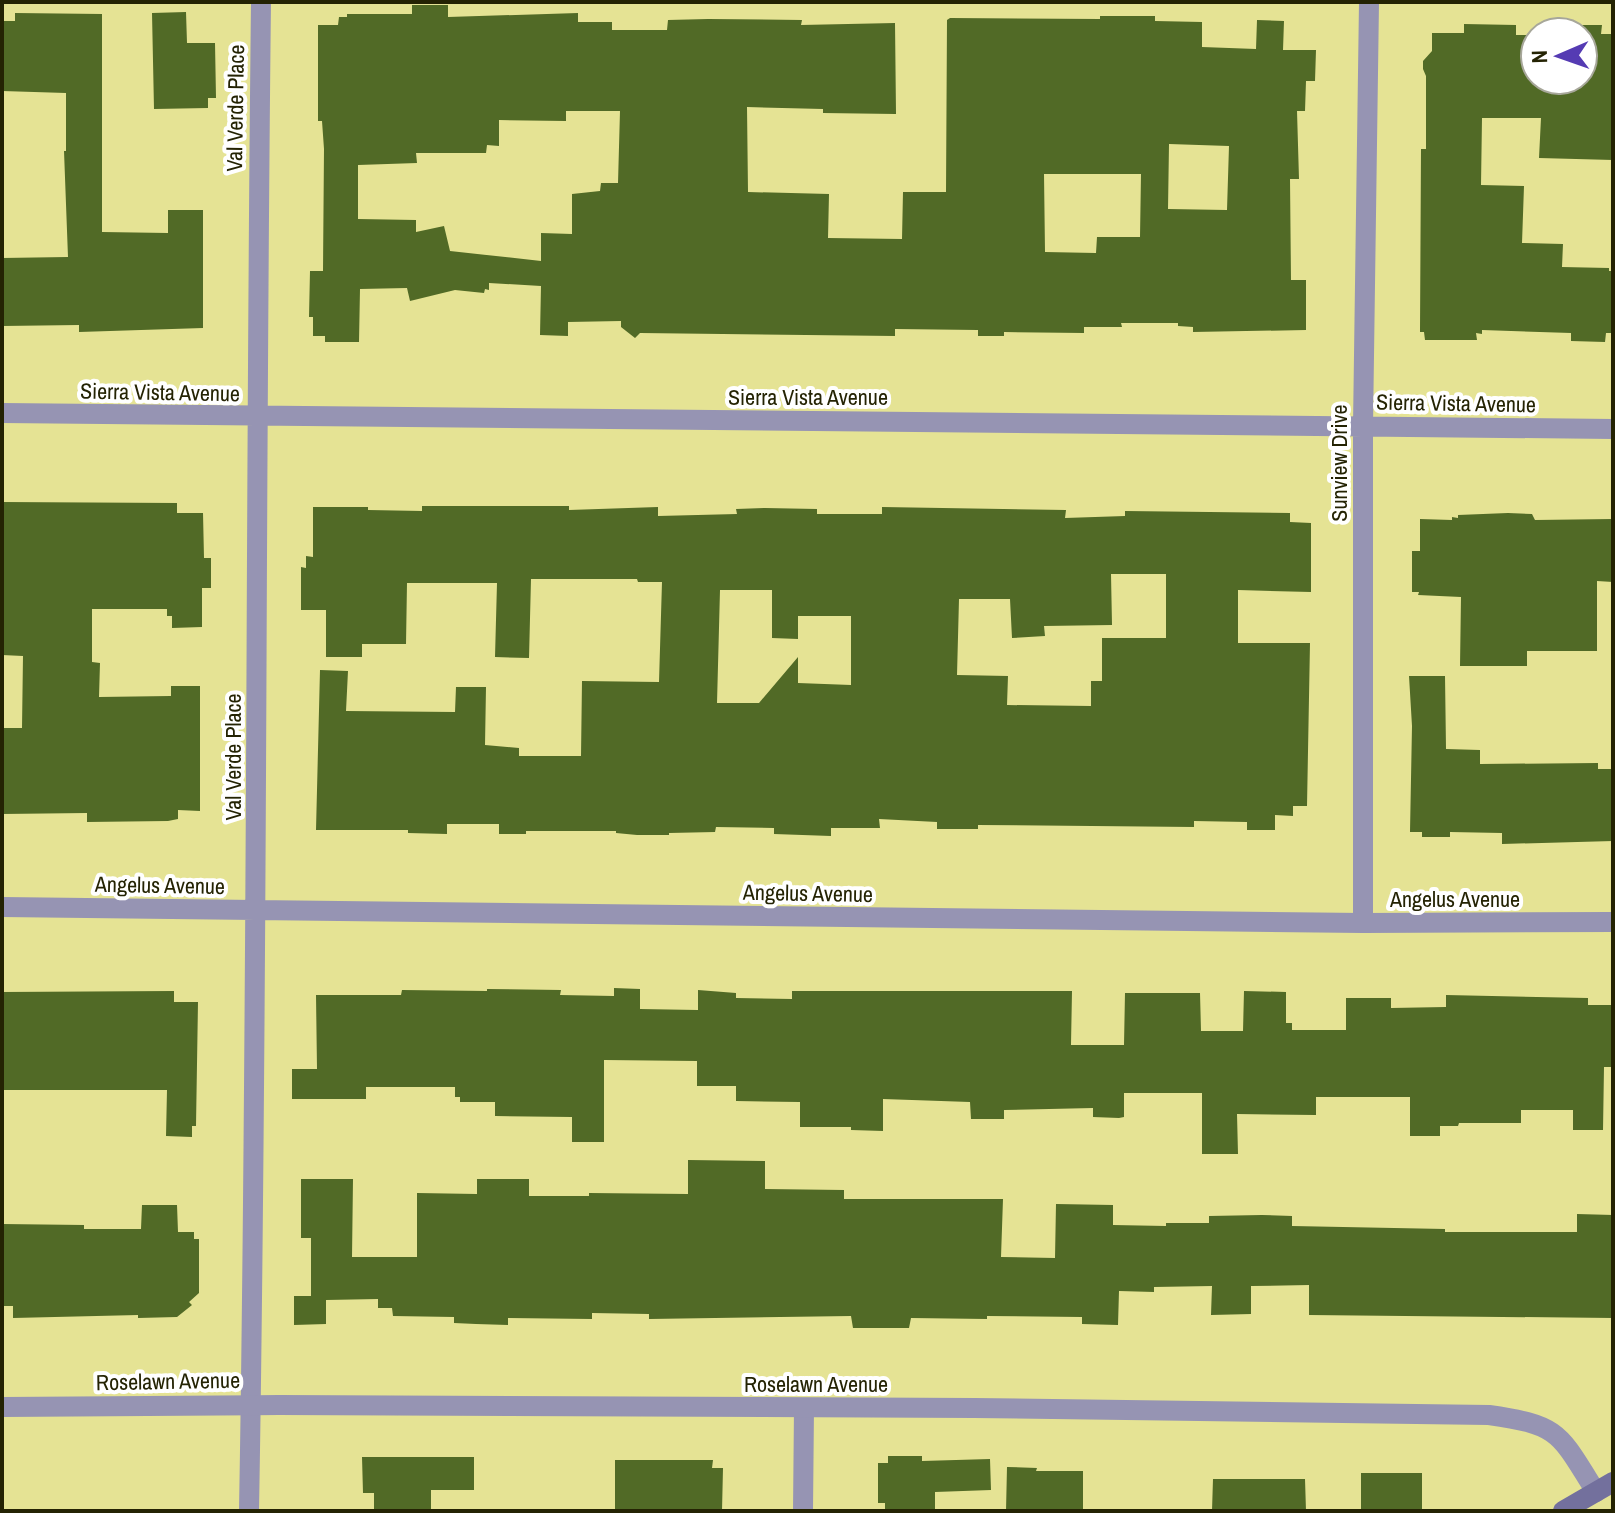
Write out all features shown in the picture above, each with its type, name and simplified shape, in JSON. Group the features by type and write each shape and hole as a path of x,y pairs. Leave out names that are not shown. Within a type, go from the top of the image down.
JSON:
{"main road":[{"path":"1563,1511 1605,1487"}],"street":[{"name":"Val Verde Place","path":"249,1511 257,910 256,417 261,2"},
{"name":"Sunview Drive","path":"1363,923 1363,426 1369,2"},
{"name":"Sierra Vista Avenue","path":"2,413 1613,429"},
{"name":"Angelus Avenue","path":"2,907 1363,923 1613,922"},
{"name":"Roselawn Avenue","path":"2,1407 974,1408 1489,1415 1530,1421 1547,1428 1563,1440 1605,1487"},
{"path":"803,1511 804,1408"}],"building":[{"path":"412,5 448,5 448,17 578,13 578,22 612,22 612,30 667,30 668,20 708,19 802,20 801,25 895,23 896,114 823,113 823,109 747,107 748,192 829,194 828,238 902,239 903,192 946,192 947,20 950,18 1100,19 1100,16 1155,16 1155,21 1202,22 1202,47 1256,49 1257,20 1284,21 1283,50 1316,50 1315,81 1306,81 1305,111 1297,111 1299,179 1290,179 1291,280 1306,280 1306,330 1193,332 1193,327 1178,326 1178,323 1121,323 1122,327 1084,327 1084,333 1004,332 1004,336 978,336 978,330 895,329 895,336 640,333 635,338 621,327 621,321 568,322 568,336 540,335 541,286 489,283 489,290 485,289 484,293 455,290 410,301 407,288 360,289 359,342 325,342 325,336 313,336 313,317 309,317 310,271 323,271 324,149 322,121 318,121 318,25 338,25 339,17 347,17 347,14 412,14","holes":["566,111 620,111 618,183 601,183 600,191 572,194 572,234 541,233 541,261 450,251 444,226 416,232 416,220 358,219 358,165 417,163 416,153 486,153 487,145 499,146 499,120 566,121","1169,144 1229,146 1227,210 1168,209","1044,174 1141,174 1140,237 1097,237 1096,253 1045,252"]},
{"path":"186,12 187,43 215,43 216,98 208,98 208,108 154,109 152,13"},
{"path":"15,13 102,14 102,232 168,233 168,210 203,210 203,328 79,332 79,325 2,326 2,258 68,257 64,151 66,93 2,91 2,21 15,21"},
{"path":"1464,24 1516,25 1516,35 1519,35 1519,96 1599,96 1599,25 1602,25 1601,34 1613,34 1613,160 1539,158 1541,118 1482,118 1481,185 1524,186 1522,243 1563,244 1562,267 1609,268 1613,271 1613,333 1606,333 1605,342 1571,341 1571,333 1482,330 1482,334 1476,333 1477,340 1425,340 1424,332 1420,332 1421,149 1426,149 1426,76 1423,61 1432,51 1432,33 1464,33"},
{"path":"2,502 177,503 177,513 203,513 204,558 211,558 211,588 202,588 202,627 172,628 172,616 167,616 167,609 92,609 92,662 100,663 99,697 171,696 171,686 200,686 200,811 178,810 178,819 168,821 87,822 87,813 2,814 2,728 22,728 23,656 2,655"},
{"path":"422,506 569,506 569,510 658,507 658,516 737,514 736,509 765,508 817,509 817,514 882,514 882,507 1066,510 1065,518 1125,516 1125,511 1290,513 1290,522 1311,523 1311,592 1238,590 1238,643 1310,643 1307,806 1293,806 1293,816 1275,815 1275,830 1247,830 1247,822 1194,821 1194,827 978,825 978,829 937,829 937,822 879,819 880,828 831,828 831,836 774,834 774,828 716,827 715,832 669,835 637,835 616,831 499,834 499,824 447,824 447,834 408,833 408,830 316,830 320,670 348,671 346,711 455,712 456,687 486,687 485,745 519,748 519,756 581,756 582,681 659,682 662,582 638,582 637,579 531,579 529,658 495,657 497,583 407,583 406,644 362,644 362,657 326,657 326,610 301,610 301,567 306,568 306,556 313,557 313,507 422,511","holes":["1111,574 1166,574 1166,638 1102,638 1102,681 1091,681 1091,706 1007,705 1008,676 957,675 959,599 1010,599 1012,638 1045,636 1044,626 1112,625","720,590 772,590 772,638 798,639 798,616 851,616 851,685 798,683 798,657 759,703 717,703"]},
{"path":"1532,514 1535,520 1613,519 1613,582 1597,581 1597,651 1527,651 1527,666 1460,666 1461,597 1412,592 1412,551 1420,551 1420,519 1452,520 1458,515"},
{"path":"1409,676 1445,676 1446,749 1480,750 1480,764 1598,763 1598,769 1613,769 1613,841 1502,844 1502,833 1450,832 1450,837 1422,837 1422,832 1410,832 1412,726"},
{"path":"614,988 640,989 640,1009 698,1010 698,990 736,993 736,998 792,999 792,991 1072,991 1071,1045 1124,1045 1125,993 1200,993 1201,1031 1243,1031 1244,991 1286,992 1286,1023 1292,1023 1292,1030 1346,1030 1346,998 1391,998 1391,1008 1446,1007 1446,995 1588,998 1588,1005 1613,1005 1613,1067 1604,1067 1603,1130 1573,1130 1573,1110 1521,1110 1521,1123 1459,1123 1458,1126 1440,1126 1440,1136 1410,1136 1410,1097 1316,1097 1316,1115 1237,1114 1238,1154 1202,1154 1202,1093 1124,1093 1124,1117 1119,1118 1093,1117 1093,1108 1004,1110 1004,1119 971,1119 970,1102 883,1099 883,1131 851,1130 851,1127 800,1127 800,1102 736,1101 736,1086 697,1086 697,1061 604,1060 604,1142 572,1142 572,1117 495,1116 495,1102 460,1102 460,1097 455,1097 455,1087 366,1087 366,1099 292,1099 292,1069 317,1069 316,995 401,995 402,990 487,989 561,990 560,995 614,996"},
{"path":"174,991 174,1002 198,1002 196,1126 192,1126 192,1137 166,1136 167,1090 2,1090 2,992"},
{"path":"688,1160 765,1161 765,1189 844,1190 844,1199 1003,1199 1001,1257 1055,1258 1056,1204 1113,1205 1113,1225 1166,1226 1166,1223 1209,1223 1209,1216 1262,1215 1292,1216 1292,1226 1445,1229 1445,1232 1577,1232 1577,1214 1613,1215 1613,1318 1309,1315 1309,1285 1251,1286 1251,1314 1211,1315 1212,1286 1154,1287 1154,1292 1119,1291 1118,1325 1082,1324 1082,1317 987,1316 987,1319 911,1318 909,1328 853,1328 851,1316 649,1319 649,1314 592,1313 592,1319 508,1318 508,1325 476,1324 454,1323 454,1317 393,1316 392,1308 378,1308 378,1299 326,1300 326,1324 294,1325 294,1296 311,1296 311,1238 301,1238 301,1179 353,1179 352,1257 417,1257 417,1193 477,1194 477,1179 529,1179 529,1196 688,1194"},
{"path":"142,1205 177,1205 178,1232 194,1232 194,1239 199,1239 199,1293 189,1302 192,1305 177,1317 13,1318 13,1306 2,1306 2,1224 141,1229"},
{"path":"888,1456 922,1456 922,1461 990,1459 991,1490 935,1492 935,1511 885,1511 885,1503 878,1503 878,1463 888,1463"},
{"path":"362,1457 474,1457 474,1490 431,1490 431,1511 374,1511 374,1493 363,1493"},
{"path":"615,1460 713,1460 712,1468 723,1468 722,1511 615,1511"},
{"path":"1007,1467 1037,1468 1036,1471 1083,1471 1083,1511 1006,1511"},
{"path":"1361,1473 1422,1473 1422,1509 1361,1511"},
{"path":"1213,1479 1305,1479 1306,1511 1212,1511"}]}
